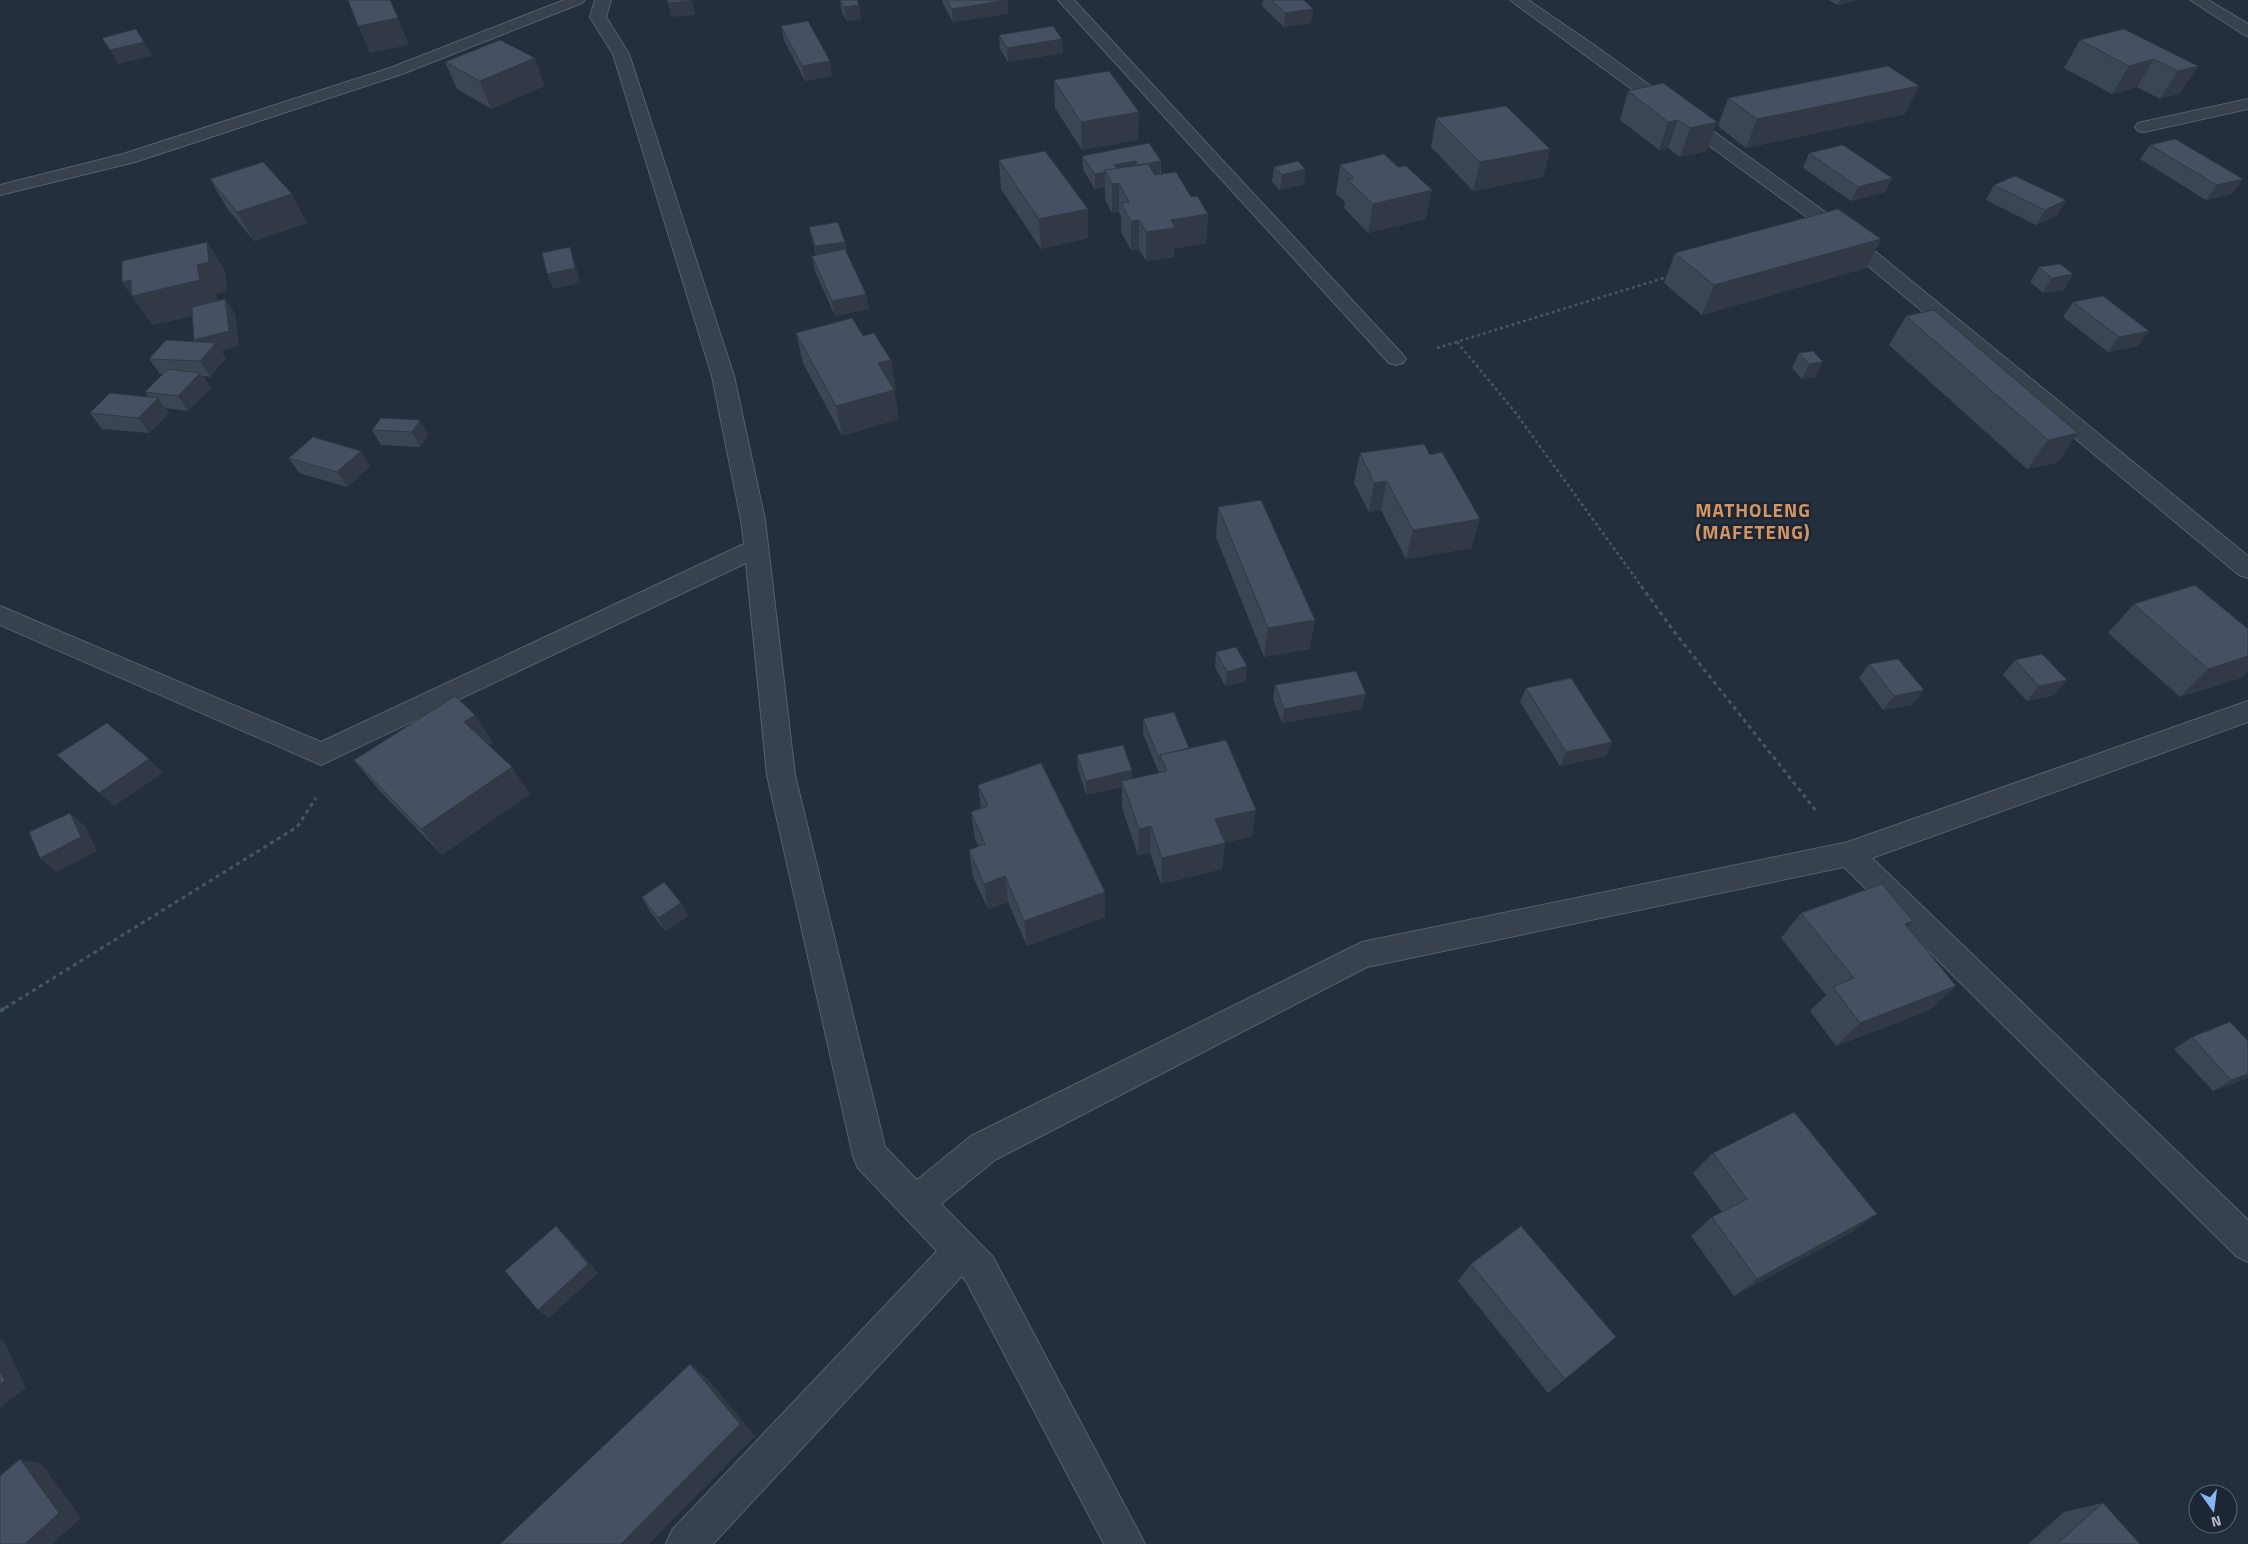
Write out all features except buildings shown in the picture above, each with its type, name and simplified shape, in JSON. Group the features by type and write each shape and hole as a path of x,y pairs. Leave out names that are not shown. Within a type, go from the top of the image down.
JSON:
{"street":[{"path":"0,190 129,158 293,102 396,70 577,0"},
{"path":"603,0 598,17 621,54 723,376 753,520 781,775 870,1156 980,1270 1125,1544"},
{"path":"1066,0 1396,359"},
{"path":"1518,0 1588,48 1832,226 2248,569"},
{"path":"2198,0 2248,31"},
{"path":"2144,126 2248,104"},
{"path":"0,615 320,754 756,548"},
{"path":"915,1203 983,1148 1362,955 1849,854 2248,710"},
{"path":"1849,854 2248,1244"},
{"path":"686,1544 961,1251"}],"path":[{"path":"1396,359 1673,275"},
{"path":"1457,342 1515,412 1676,634 1849,854"},
{"path":"0,1011 297,827 320,791 297,769 320,754"}],"district":[{"name":"MATHOLENG (MAFETENG)","path":"1753,521"}]}
